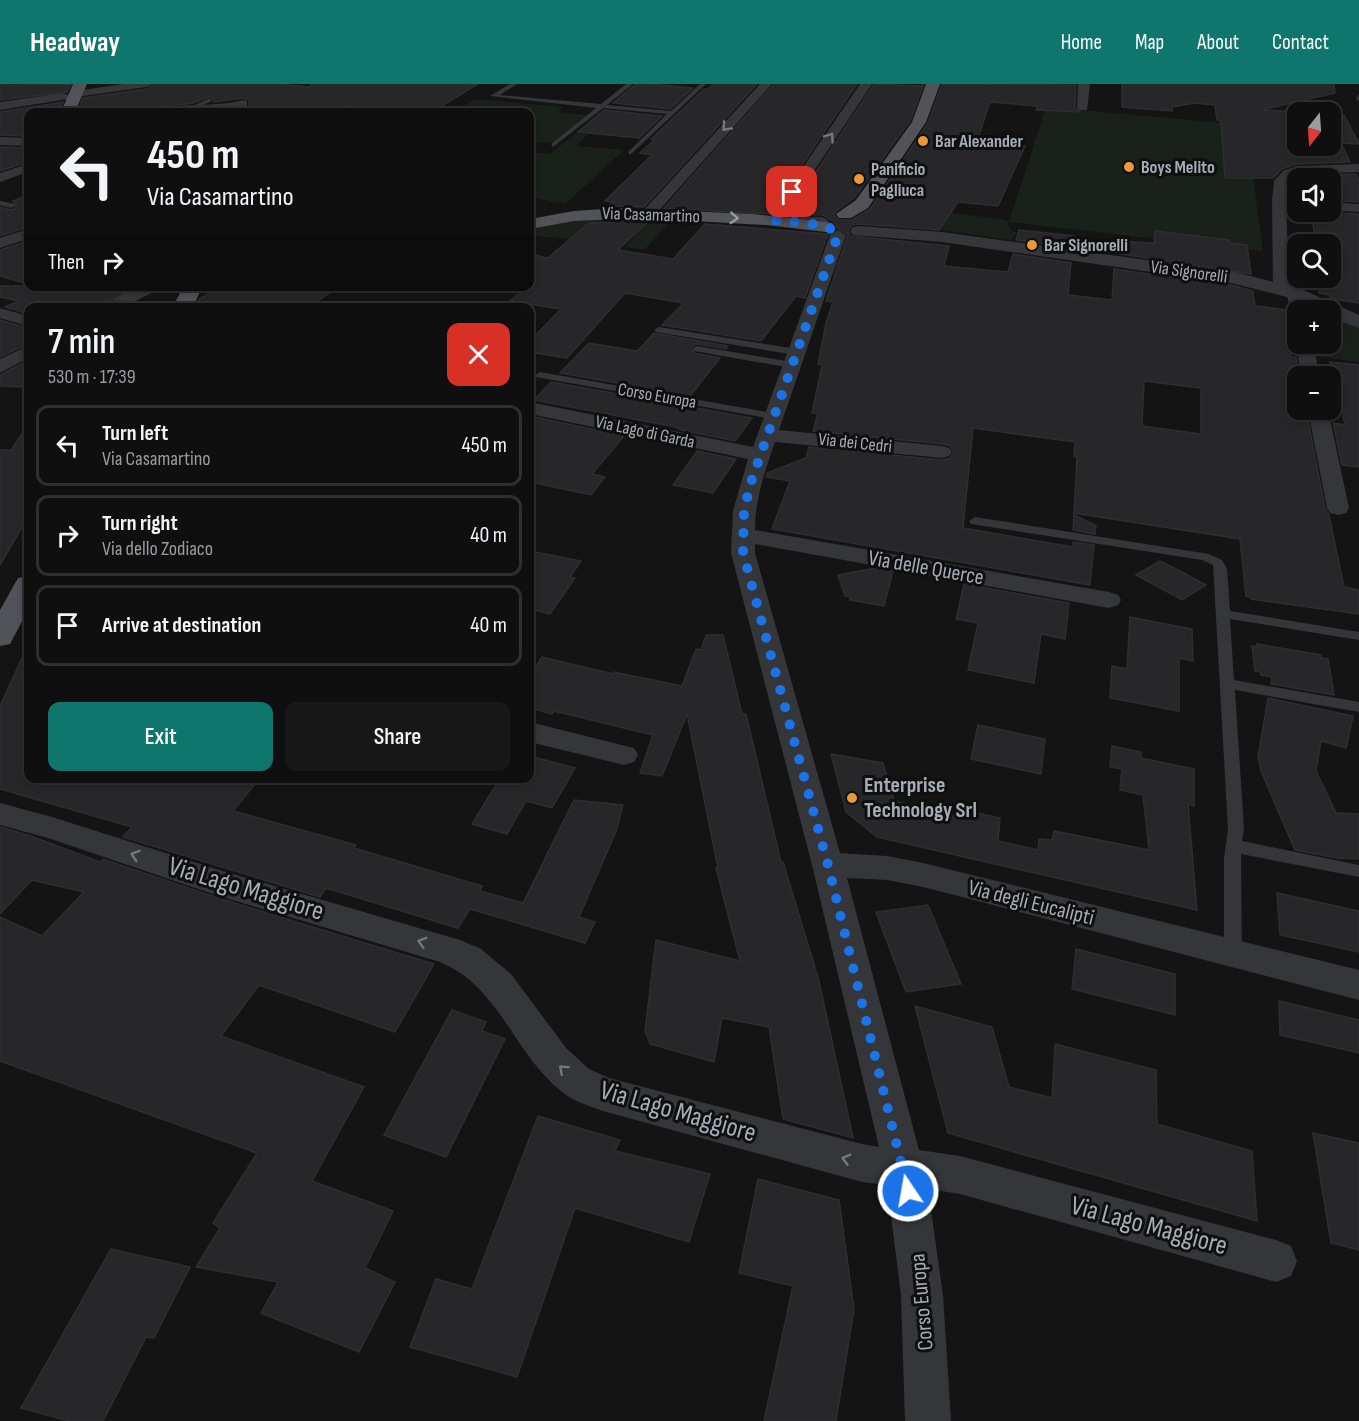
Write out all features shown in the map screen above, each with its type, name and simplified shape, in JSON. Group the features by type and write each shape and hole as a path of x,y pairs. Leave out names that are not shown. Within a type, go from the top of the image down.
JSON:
{"main road":[{"name":"Corso Europa","path":"846,223 919,122 933,84"},
{"path":"69,108 74,92"},
{"name":"Via Casamartino","path":"534,223 582,213 649,213 846,223"},
{"path":"0,637 18,603"}],"street":[{"path":"0,106 74,92 147,84"},
{"path":"649,213 766,84"},
{"path":"774,220 866,84"},
{"path":"1083,107 1084,84"},
{"path":"229,108 243,104"},
{"path":"0,141 24,141"},
{"path":"1291,298 1279,201 1281,181 1292,171 1359,168"},
{"path":"0,178 24,169"},
{"path":"1279,201 1287,201"},
{"path":"1341,207 1359,208"},
{"name":"Via Signorelli","path":"846,223 1206,274 1291,298 1359,322"},
{"name":"Corso Europa","path":"846,223 794,358 746,502 742,535 743,553 828,865 904,1169 913,1212 927,1337 928,1421"},
{"path":"0,243 24,235"},
{"path":"118,303 143,291"},
{"path":"0,313 24,320"},
{"path":"0,367 24,353"},
{"name":"Via Lago di Garda","path":"534,408 767,436"},
{"path":"1320,420 1338,508"},
{"name":"Via dei Cedri","path":"767,436 942,452"},
{"name":"Via delle Querce","path":"742,535 1109,600"},
{"path":"534,733 624,755"},
{"name":"Via Lago Maggiore","path":"0,814 52,828 216,882 448,950 469,959 499,984 553,1060 576,1081 603,1094 862,1163 904,1169 933,1169 960,1175 1276,1261"},
{"name":"Via degli Eucalipti","path":"828,865 886,868 923,875 1359,985"}],"lane":[{"path":"514,84 493,96 673,113"},
{"path":"553,145 630,84"},
{"path":"630,153 703,84"},
{"path":"191,108 210,100"},
{"path":"0,203 11,206"},
{"path":"660,330 794,358"},
{"path":"701,346 794,358"},
{"name":"Corso Europa","path":"540,375 767,436"},
{"path":"975,521 1212,560 1221,568 1236,829 1233,955"},
{"path":"1225,614 1359,636"},
{"path":"1229,684 1359,707"},
{"path":"1234,846 1359,871"}],"shaded area":[{"path":"475,99 563,107 558,112 587,115 553,142 534,143 534,108 460,108"},
{"path":"1046,107 1246,125 1263,251 1009,222"},
{"path":"576,133 588,134 576,146 624,150 565,204 534,198 534,152 550,154"},
{"path":"877,203 1007,220 1010,229 1017,233 1011,240 893,223"},
{"path":"608,215 673,219 644,250 625,247 640,231 586,225 570,239 537,236 534,238 534,227 569,218"},
{"path":"1341,319 1359,328 1359,362 1312,356 1312,354 1341,354"}],"building":[{"path":"0,84 71,84 67,92 0,100"},
{"path":"155,84 279,84 311,87 311,84 478,84 439,108 346,106 346,108 249,108 249,100 243,98 214,102 211,96 194,103 154,108 79,108 83,98 147,89"},
{"path":"636,84 693,88 670,109 613,103"},
{"path":"713,84 757,84 644,207 608,206 613,202 605,201 652,155 640,153 655,139 651,139 704,89 708,89"},
{"path":"774,84 857,84 769,214 664,208"},
{"path":"874,84 921,86 924,84 910,121 854,198 835,212 834,215 839,220 852,220 870,209 928,123 942,84 1076,85 1075,107 1080,112 1036,110 1038,106 990,102 977,141 1025,146 998,206 958,202 939,230 859,224 853,225 848,230 851,236 949,246 944,266 1008,272 1013,254 1071,263 1068,295 1112,300 1114,269 1235,286 1253,291 1255,306 1287,310 1287,354 1296,357 1298,366 1287,366 1287,420 1308,420 1325,508 1329,515 1344,587 1359,590 1359,614 1251,599 1246,596 1240,539 1074,513 1077,457 1074,456 1075,442 973,428 963,528 1073,547 1073,542 1094,545 1090,585 772,529 790,481 766,477 767,473 806,458 809,447 942,460 950,458 954,452 950,446 942,444 813,431 818,413 812,413 822,365 818,364 826,323 833,302 826,301 848,234 837,228 834,222 823,215 788,214","holes":["1144,381 1201,388 1201,434 1142,426"]},
{"path":"1122,84 1334,84 1335,93 1287,102 1287,104 1261,110 1287,111 1287,156 1341,156 1341,143 1350,162 1297,164 1282,169 1273,178 1225,178 1221,121 1217,120 1215,105 1194,103 1172,107 1172,111 1122,107"},
{"path":"63,102 61,108 25,108"},
{"path":"24,108 24,136 0,135 0,112"},
{"path":"604,110 662,116 639,138 578,132"},
{"path":"1341,115 1344,115 1359,144 1341,143"},
{"path":"0,147 24,148 24,163 0,171"},
{"path":"1356,174 1359,181 1359,202 1341,201 1341,175"},
{"path":"24,197 24,228 0,236 0,207 12,210 17,207 13,201"},
{"path":"1341,213 1359,214 1359,303 1339,300 1319,293 1319,288 1341,288 1341,234 1314,234 1313,222 1341,222"},
{"path":"649,221 618,250 673,259 705,224 828,234 805,298 796,296 761,341 662,325 684,303 625,293 567,358 534,353 534,337 561,309 510,301 521,291 534,291 534,255 548,258 589,223"},
{"path":"1019,230 1074,236 1073,248 1016,240"},
{"path":"1155,231 1229,240 1230,243 1247,245 1251,274 1115,253 1116,241 1154,243"},
{"path":"24,242 24,283 0,276 0,250"},
{"path":"0,286 24,286 24,291 124,291 106,303 24,303 24,313 5,307 19,301 0,297"},
{"path":"213,291 332,291 315,303 197,303 199,299"},
{"path":"0,320 24,327 24,346 0,357"},
{"path":"654,333 728,346 726,349 697,344 692,346 694,353 720,358 690,396 560,373 589,343 637,351"},
{"path":"24,362 24,387 0,386 0,375"},
{"path":"1330,362 1359,365 1359,467 1342,465 1333,423 1345,425 1341,408 1341,366 1331,366"},
{"path":"551,382 752,418 735,441 676,427 534,400"},
{"path":"534,417 624,436 592,474 605,477 591,495 534,483"},
{"path":"24,431 24,524 0,565 0,450 11,450"},
{"path":"697,451 736,459 713,493 673,485"},
{"path":"1074,515 1096,526 1095,534 1073,530"},
{"path":"534,552 581,561 570,577 575,578 550,614 534,610"},
{"path":"1160,561 1206,585 1182,600 1136,575"},
{"path":"875,568 893,571 884,606 850,600 849,596 845,596 838,575"},
{"path":"964,584 1069,603 1065,639 1041,634 1034,683 968,670 978,623 956,619"},
{"path":"1130,617 1192,629 1193,661 1179,658 1179,711 1110,698 1112,666 1127,669"},
{"path":"706,635 723,635 742,714 746,714 781,862 783,862 819,981 853,1138 783,1119 769,1027 722,1018 714,1062 650,1044 645,1031 656,940 740,961 716,868 718,868 687,714 662,776 640,773 653,735 554,711 552,714 534,709 534,666 536,667 542,657 613,674 614,672 682,686 696,649 701,650"},
{"path":"1257,644 1321,655 1321,658 1328,659 1334,695 1271,684 1272,677 1255,671 1252,646 1258,647"},
{"path":"24,654 24,783 256,783 233,811 356,845 354,848 482,886 480,891 523,903 574,800 623,805 617,829 579,917 595,922 585,943 470,909 458,928 326,888 320,897 123,837 132,827 0,789 0,706"},
{"path":"1268,698 1353,716 1346,748 1321,741 1316,771 1336,813 1359,814 1359,859 1337,858 1295,850 1261,771 1258,757"},
{"path":"978,725 1045,739 1041,774 971,759"},
{"path":"1112,746 1141,752 1141,758 1194,769 1194,806 1188,804 1197,910 877,837 846,812 831,754 883,763 894,801 949,814 950,807 1000,818 998,841 1038,850 1039,839 1052,840 1054,831 1149,850 1143,795 1120,790 1122,769 1110,767"},
{"path":"534,757 575,768 552,808 526,801 507,834 472,824 497,783 534,783"},
{"path":"0,827 100,862 103,859 215,897 434,964 395,1032 259,985 221,1036 364,1087 312,1181 393,1211 365,1268 395,1282 359,1352 261,1313 278,1282 196,1267 220,1228 213,1223 257,1153 0,1061 0,917 42,936 84,892 32,880 0,914"},
{"path":"1277,893 1359,911 1359,952 1280,935"},
{"path":"928,905 961,984 906,992 876,912"},
{"path":"1076,949 1175,974 1175,1015 1072,989"},
{"path":"1279,1001 1359,1020 1359,1053 1280,1035"},
{"path":"915,1006 992,1027 1009,1087 1052,1098 1055,1044 1156,1070 1157,1124 1252,1151 1257,1221 948,1133"},
{"path":"452,1010 486,1022 482,1031 505,1039 446,1157 384,1135"},
{"path":"538,1116 620,1140 615,1151 710,1174 689,1242 575,1208 517,1377 410,1347 436,1279 472,1289"},
{"path":"1313,1133 1359,1143 1359,1250 1331,1243"},
{"path":"758,1179 839,1200 854,1309 836,1421 764,1421 793,1286 739,1273"},
{"path":"111,1249 190,1267 154,1338 146,1337 103,1421 69,1421 21,1408"}],"place":[{"name":"Bar Alexander","path":"923,141"},
{"name":"Boys Melito","path":"1129,167"},
{"name":"Panificio Pagliuca","path":"859,179"},
{"name":"Bar Signorelli","path":"1032,245"},
{"name":"Enterprise Technology Srl","path":"852,798"}],"route":[{"path":"792,192 774,220 826,226 835,230 838,235 751,482 744,511 743,553 828,865 908,1191"}]}
